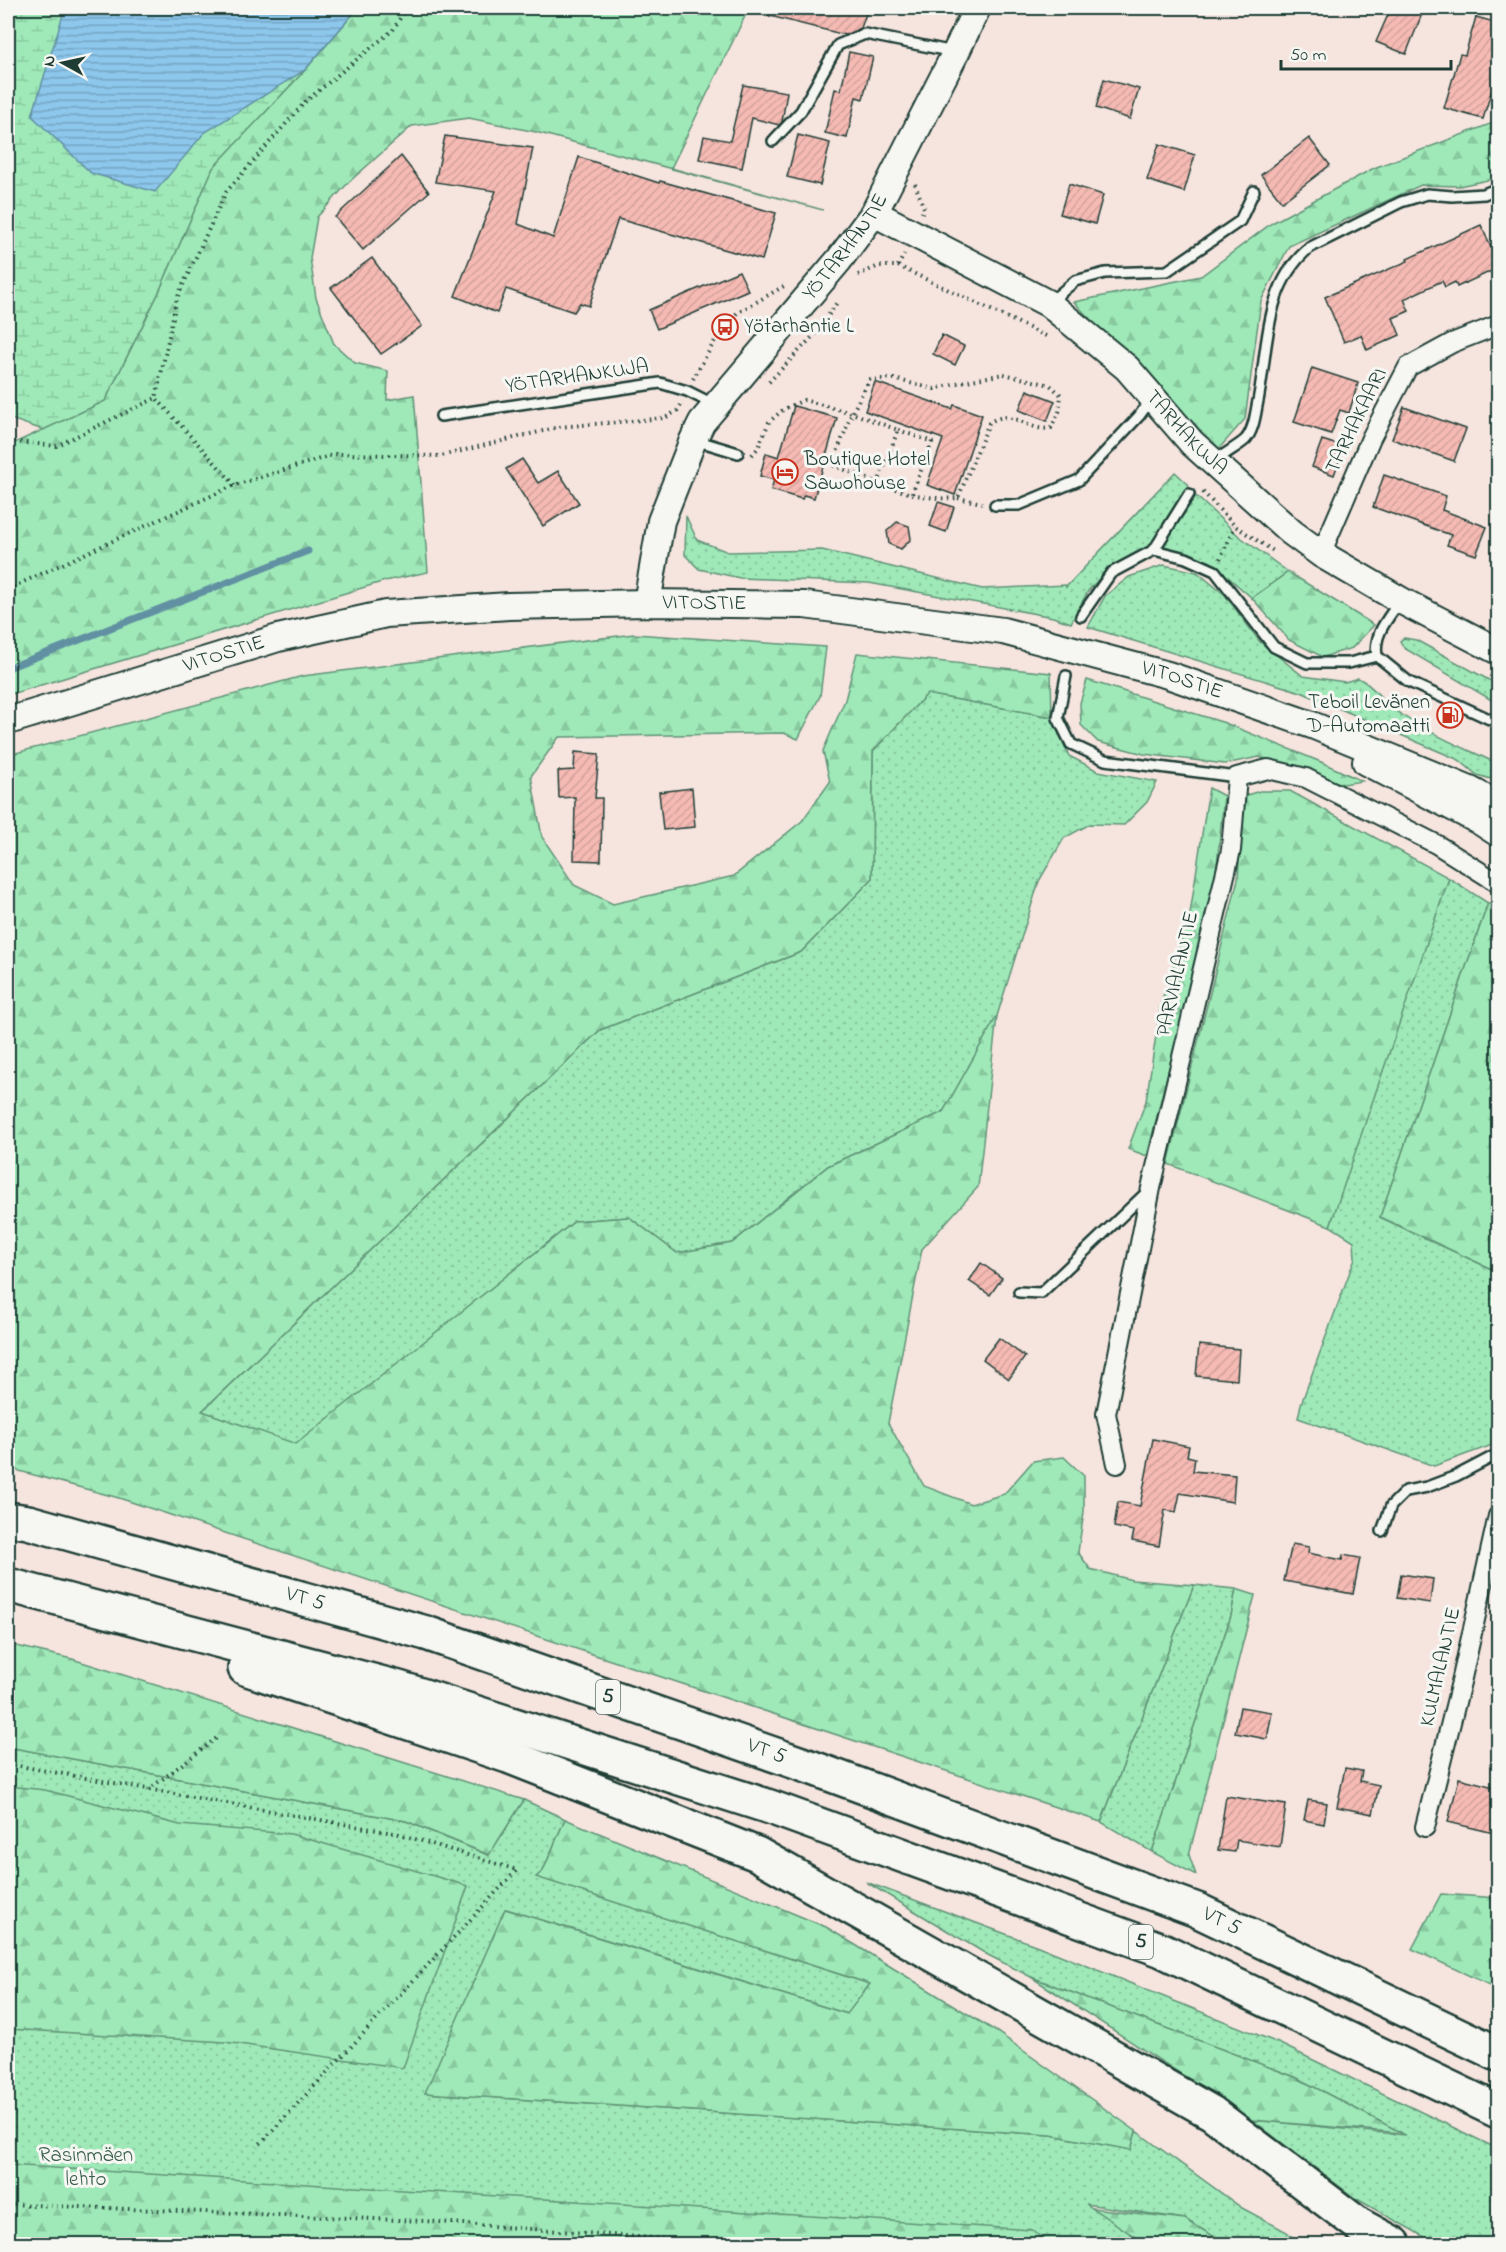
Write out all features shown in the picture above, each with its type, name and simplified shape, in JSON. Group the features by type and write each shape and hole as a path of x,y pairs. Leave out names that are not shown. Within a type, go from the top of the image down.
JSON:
{"highway":[{"name":"VT 5","path":"8,1519 28,1522 426,1634 813,1768 1197,1910 1498,2054"},
{"name":"5","path":"8,1585 399,1688 770,1807 1162,1950 1498,2111"},
{"path":"8,1599 201,1654 508,1756 757,1854 1212,2113 1359,2225 1394,2244"},
{"path":"1197,1910 1498,2041"}],"main road":[{"name":"YÖTARHANTIE","path":"647,603 662,521 693,440 715,405 839,260 874,213 957,52 977,8"},
{"name":"TARHAKUJA","path":"874,213 1048,303 1127,368 1192,443 1292,532 1321,554 1400,600 1494,663"},
{"name":"VITOSTIE","path":"8,721 278,638 386,614 509,606 647,603 804,605 1002,631 1168,675 1311,725 1470,790 1498,805"},
{"name":"VITOSTIE","path":"1311,725 1377,769 1498,833"}],"street":[{"name":"TARHAKAARI","path":"1321,554 1371,438 1408,367 1452,343 1498,325"},
{"path":"1237,777 1268,769 1306,778 1436,844 1498,883"},
{"name":"PARVIALANTIE","path":"1117,1464 1106,1414 1151,1188 1231,850 1237,777"},
{"name":"KULMALANTIE","path":"1425,1827 1462,1678 1498,1516"}],"lane":[{"path":"773,141 801,111 838,45 865,34 957,52"},
{"path":"1222,456 1246,440 1254,424 1269,316 1284,277 1297,258 1309,248 1401,202 1427,194 1452,196 1484,194 1498,188"},
{"path":"1048,303 1075,281 1105,273 1167,271 1240,221 1254,191"},
{"name":"YÖTARHANKUJA","path":"441,416 660,383 687,391 715,405"},
{"path":"995,505 1019,505 1079,480 1139,416 1153,397"},
{"path":"693,440 738,453"},
{"path":"1081,616 1111,573 1154,550 1189,494"},
{"path":"1154,550 1186,558 1215,571 1274,647 1307,663 1349,663 1377,656"},
{"path":"1400,600 1377,635 1375,645 1377,656 1408,682 1498,723"},
{"path":"1066,676 1058,718 1071,744 1105,760 1237,777"},
{"path":"1020,1292 1041,1293 1151,1188"},
{"path":"1382,1531 1391,1506 1406,1491 1427,1487 1456,1476 1498,1454"}],"path":[{"path":"156,398 177,298 226,192 306,101 393,30 406,8"},
{"path":"898,266 914,235 924,208 915,186 917,179"},
{"path":"839,260 856,276 879,266 898,266 1049,337"},
{"path":"8,590 235,485 336,454 441,456 559,427 665,418 677,411 720,332 737,314 787,284"},
{"path":"958,498 989,423 997,417 1009,416 1041,430 1051,428 1059,412 1060,395 1050,385 1004,375 934,389 894,379 870,379 852,413 832,465 924,498 958,498 995,505"},
{"path":"8,441 56,446 156,398"},
{"path":"156,398 235,485"},
{"path":"738,453 751,457 759,448 770,422 784,409 804,400 852,413 932,442 912,494"},
{"path":"878,483 898,430"},
{"path":"1203,492 1234,526 1284,558"},
{"path":"1215,571 1234,526"},
{"path":"1494,663 1498,680"},
{"path":"148,1790 219,1737"},
{"path":"8,1764 399,1834 517,1870 257,2147"},
{"path":"8,2204 425,2221 732,2244"}],"green space":[{"path":"8,8 358,8 305,70 213,168 158,294 105,401 43,430 8,418"},
{"path":"358,8 749,8 671,168 823,210 536,132 469,118 412,126 349,182 317,217 310,258 316,298 334,344 355,363 388,371 387,400 414,395 428,572 385,581 8,695 8,446 105,401 158,294 213,167 305,70"},
{"path":"1498,121 1498,178 1459,186 1421,185 1289,246 1261,301 1245,419 1216,452 1074,302 1201,276 1272,223 1374,168"},
{"path":"1175,472 1189,485 1149,548 1107,570 1088,591 1071,623 1053,617 869,583 740,578 699,569 685,555 686,516 697,540 728,552 822,550 982,589 1066,585 1066,587"},
{"path":"1196,496 1239,536 1288,572 1252,598 1213,564 1162,546"},
{"path":"1164,565 1197,572 1225,595 1260,642 1303,676 1345,682 1358,678 1372,687 1404,717 1498,764 1498,781 1477,775 1459,760 1301,692 1088,627 1105,596 1129,577"},
{"path":"1288,572 1374,625 1352,648 1323,657 1289,640 1252,598"},
{"path":"634,634 826,647 820,696 798,739 784,733 559,737 531,776 542,837 574,885 613,904 734,876 802,821 830,782 823,751 845,700 857,653 1051,673 1052,717 927,694 873,751 872,879 801,952 600,1030 202,1411 296,1444 575,1221 629,1217 677,1253 732,1243 828,1166 943,1112 997,1016 978,1187 922,1249 888,1423 924,1486 971,1504 1004,1494 1033,1461 1064,1457 1084,1476 1084,1512 1078,1552 1090,1569 1132,1580 1194,1585 1101,1822 119,1498 8,1468 8,755 303,676"},
{"path":"1404,638 1416,640 1498,685 1498,704 1404,648 1400,641"},
{"path":"1087,680 1225,723 1362,781 1343,784 1259,757 1225,764 1144,754 1098,742 1081,725 1080,703"},
{"path":"927,694 1052,717 1069,756 1098,771 1157,782 1147,802 1124,825 1090,824 1064,838 1039,881 997,1016 943,1112 828,1166 732,1243 677,1253 629,1217 575,1221 296,1445 202,1411 600,1030 801,952 872,879 873,751"},
{"path":"1209,788 1224,796 1215,884 1147,1156 1128,1149 1146,1101 1161,1003 1190,914"},
{"path":"1260,791 1290,791 1449,878 1330,1226 1168,1164 1238,879 1243,796"},
{"path":"1449,878 1488,903 1380,1217 1498,1272 1498,1443 1434,1466 1298,1418 1301,1404 1355,1258 1354,1241 1330,1226"},
{"path":"1488,903 1498,910 1498,1272 1380,1217"},
{"path":"1194,1585 1236,1589 1231,1616 1152,1852 1101,1822"},
{"path":"1236,1589 1255,1595 1189,1855 1196,1875 1152,1852 1231,1616"},
{"path":"8,1644 72,1659 524,1800 489,1855 406,1821 8,1747"},
{"name":"Rasinmäen lehto","path":"8,1747 406,1821 488,1855 524,1800 565,1819 543,1871 537,1877 870,1984 848,2014 506,1909 426,2093 1051,2135 1131,2150 1136,2131 1242,2208 1287,2232 1300,2244 1226,2244 1185,2219 1086,2204 1146,2244 1049,2244 1032,2230 8,2244","holes":["354,1854 378,1861 226,2042"]},
{"path":"8,1786 45,1790 180,1825 291,1834 468,1886 403,2068 225,2042 8,2029"},
{"path":"565,1819 826,1927 997,2032 1136,2131 1131,2150 1051,2135 425,2093 505,1909 847,2014 870,1984 536,1877 543,1871"},
{"path":"866,1882 1038,1946 1278,2043 1498,2149 1498,2244 1437,2244 1355,2198 1252,2120 1405,2135 1295,2077 1031,1977 988,1955"},
{"path":"1441,1894 1498,1898 1498,1989 1412,1949"},
{"path":"1031,1977 1295,2077 1402,2133 1252,2120"},
{"path":"8,2165 1032,2230 1049,2244 8,2244"},
{"path":"1092,2208 1185,2219 1226,2244 1146,2244"}],"water":[{"path":"65,8 358,8 305,70 204,133 155,192 91,173 32,116"}],"building":[{"path":"763,8 868,8 861,28 845,35 762,14"},
{"path":"1391,8 1405,8 1422,14 1406,54 1376,42"},
{"path":"1476,17 1498,23 1498,77 1496,76 1483,119 1444,108 1460,54 1465,55"},
{"path":"849,52 873,57 863,99 856,97 847,138 825,133 835,89 841,90"},
{"path":"1104,79 1139,89 1130,119 1096,108"},
{"path":"743,85 787,92 782,122 779,125 752,118 742,168 699,159 704,136 730,141"},
{"path":"798,135 830,143 820,185 787,177"},
{"path":"445,136 533,148 518,224 553,238 579,157 659,183 660,181 776,213 762,260 618,219 589,306 580,303 574,312 506,289 497,313 455,296 496,191 435,182"},
{"path":"1309,138 1330,165 1282,202 1261,175"},
{"path":"1159,144 1195,155 1184,192 1147,180"},
{"path":"401,156 429,192 363,250 335,217"},
{"path":"1069,184 1103,195 1095,224 1060,214"},
{"path":"1481,225 1498,263 1498,268 1457,287 1455,282 1445,287 1442,281 1404,299 1409,311 1393,318 1400,335 1367,350 1361,335 1344,342 1325,297 1408,261 1407,259"},
{"path":"372,258 422,326 381,354 331,288"},
{"path":"739,271 748,290 657,329 649,310"},
{"path":"942,335 964,346 955,365 933,354"},
{"path":"1312,368 1358,383 1349,413 1340,410 1331,434 1294,422"},
{"path":"875,382 952,409 954,405 982,415 955,495 927,485 943,439 865,411"},
{"path":"1027,390 1055,401 1047,421 1019,410"},
{"path":"794,406 837,418 814,498 804,495 802,499 771,490 774,480 760,476 766,453 779,457"},
{"path":"1404,407 1466,429 1454,461 1392,439"},
{"path":"1322,440 1344,447 1334,475 1312,467"},
{"path":"522,459 538,483 558,471 579,503 543,526 506,469"},
{"path":"1384,475 1446,496 1442,510 1487,527 1476,555 1447,545 1451,535 1373,507"},
{"path":"938,502 954,507 946,532 930,526"},
{"path":"897,522 909,526 911,539 901,549 889,544 887,531"},
{"path":"575,752 599,754 595,798 602,798 601,861 574,860 575,797 559,798 558,771 574,770"},
{"path":"692,788 695,827 663,830 659,792"},
{"path":"981,1263 1002,1278 990,1295 969,1281"},
{"path":"999,1338 1025,1357 1009,1379 983,1359"},
{"path":"1199,1345 1239,1349 1237,1380 1196,1376"},
{"path":"1153,1439 1189,1446 1187,1456 1195,1458 1193,1471 1235,1475 1233,1502 1180,1493 1176,1512 1165,1510 1159,1546 1132,1541 1134,1531 1114,1527 1118,1502 1140,1506"},
{"path":"1292,1544 1309,1547 1308,1553 1342,1560 1343,1555 1360,1558 1353,1594 1284,1581"},
{"path":"1401,1574 1433,1579 1430,1603 1397,1598"},
{"path":"1240,1707 1272,1712 1267,1739 1235,1733"},
{"path":"1345,1768 1362,1771 1360,1781 1379,1785 1373,1814 1337,1807"},
{"path":"1459,1778 1498,1788 1498,1834 1448,1822"},
{"path":"1226,1796 1286,1805 1280,1847 1237,1840 1235,1852 1218,1850"},
{"path":"1308,1800 1327,1803 1324,1824 1304,1820"}],"waterway":[{"path":"8,668 308,551"}],"place":[{"name":"Yötarhantie L","path":"725,327"},
{"name":"Boutique Hotel Sawohouse","path":"785,472"},
{"name":"Teboil Levänen D-Automaatti","path":"1450,715"}]}
